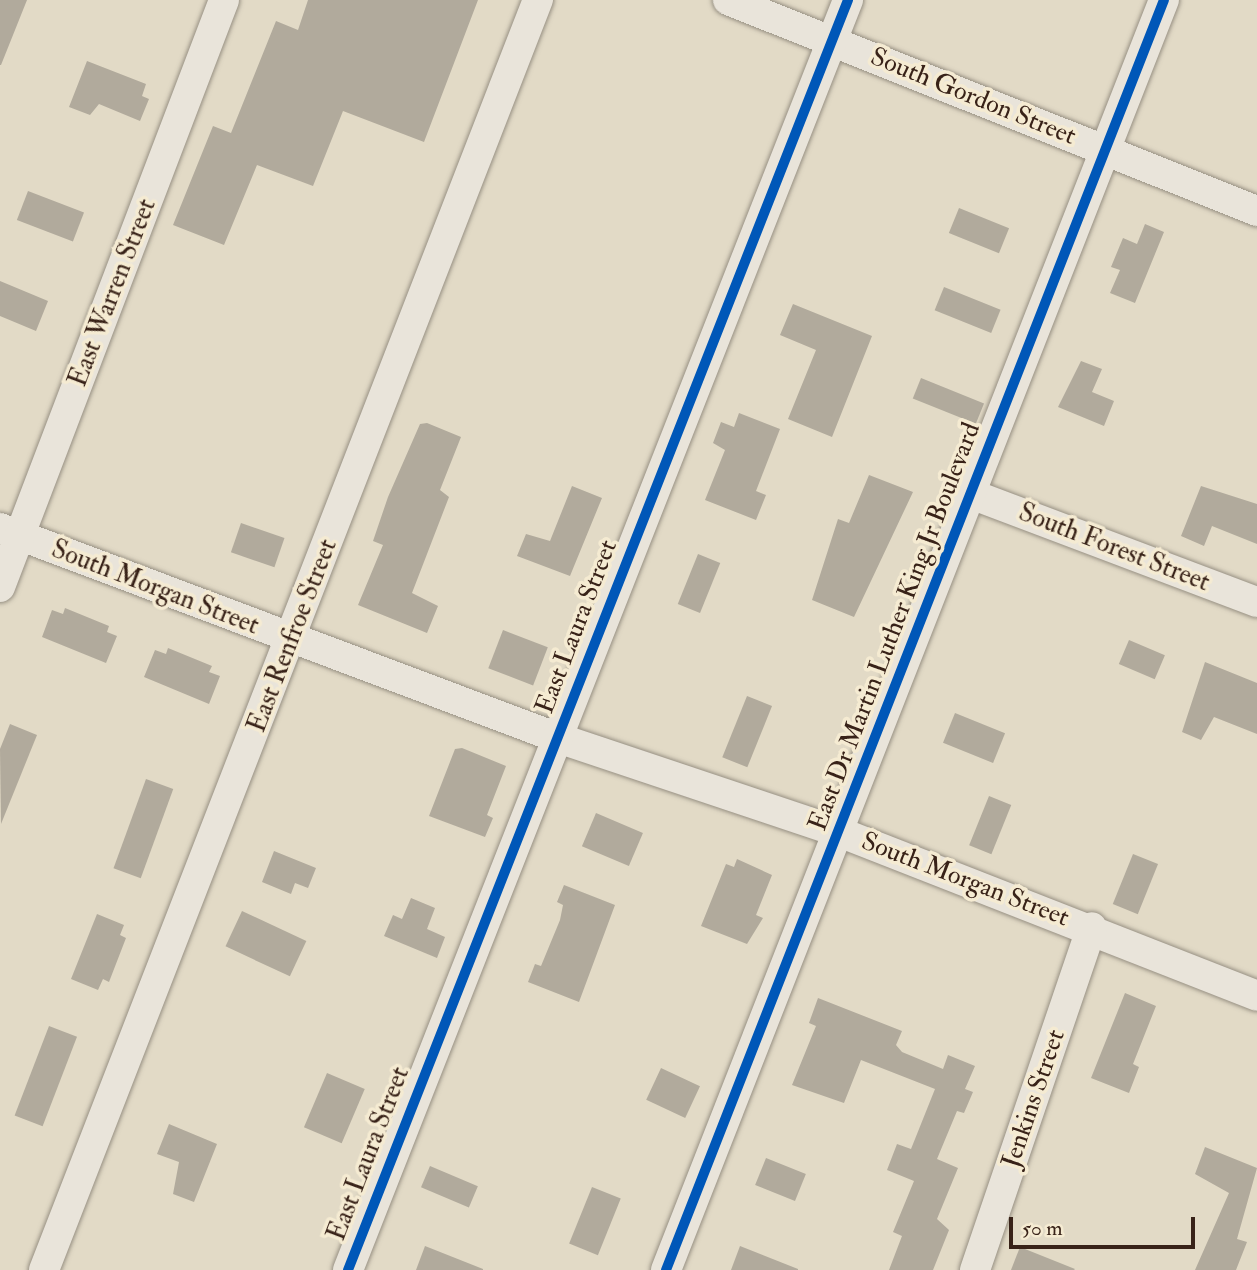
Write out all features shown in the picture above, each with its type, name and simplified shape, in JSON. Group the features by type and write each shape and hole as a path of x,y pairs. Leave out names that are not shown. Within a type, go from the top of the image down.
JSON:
{"street":[{"name":"East Warren Street","path":"0,587 10,531 225,0"},
{"name":"East Renfroe Street","path":"44,1270 292,641 538,0"},
{"name":"South Gordon Street","path":"729,0 1257,211"},
{"name":"East Laura Street","path":"348,1270 848,0"},
{"name":"East Dr Martin Luther King Jr Boulevard","path":"666,1270 1164,0"},
{"name":"South Forest Street","path":"971,495 1257,601"},
{"name":"South Morgan Street","path":"10,531 292,641 558,738 839,832 1093,928 1257,996"},
{"name":"Jenkins Street","path":"975,1270 1093,928"}],"building":[{"path":"0,0 27,0 1,65 0,65"},
{"path":"308,0 478,0 424,142 343,111 313,186 257,165 224,245 173,225 213,126 231,133 276,21 298,30"},
{"path":"87,61 146,84 142,96 149,99 140,121 99,104 90,115 69,107"},
{"path":"28,191 84,213 73,241 17,220"},
{"path":"959,208 1009,228 999,253 949,233"},
{"path":"1145,224 1164,232 1135,303 1110,293 1120,270 1111,267 1123,238 1137,244"},
{"path":"0,281 48,301 36,331 0,316"},
{"path":"944,287 1001,310 991,333 935,310"},
{"path":"793,304 872,336 832,437 788,419 816,350 780,335"},
{"path":"1081,361 1102,369 1092,392 1114,401 1104,426 1058,407"},
{"path":"921,378 984,403 976,424 913,398"},
{"path":"739,413 780,429 756,491 766,495 756,520 705,500 725,450 713,443 721,422 734,427"},
{"path":"427,423 461,437 440,490 449,497 412,593 438,606 427,633 358,605 383,545 373,541 388,497 420,424"},
{"path":"869,475 913,492 854,617 812,600 838,519 849,523"},
{"path":"572,486 602,498 570,576 517,556 526,534 550,541"},
{"path":"1201,486 1257,504 1257,544 1212,526 1204,546 1181,536"},
{"path":"241,523 284,538 274,567 231,552"},
{"path":"698,554 720,563 700,613 678,604"},
{"path":"65,608 109,626 107,632 117,636 106,663 42,637 52,610 63,614"},
{"path":"503,630 548,647 533,685 488,668"},
{"path":"1129,640 1165,655 1155,679 1119,664"},
{"path":"168,648 212,666 209,672 220,676 209,704 144,677 155,650 166,654"},
{"path":"1205,662 1257,683 1257,734 1214,717 1201,740 1182,732"},
{"path":"747,696 772,706 747,767 722,757"},
{"path":"955,713 1005,733 993,763 943,743"},
{"path":"10,724 37,735 1,824 0,749"},
{"path":"462,748 506,766 487,815 493,818 485,837 429,816 455,749"},
{"path":"146,779 173,789 141,878 114,868"},
{"path":"989,796 1011,805 991,854 969,845"},
{"path":"596,813 643,833 629,866 582,846"},
{"path":"274,851 316,868 308,888 295,883 291,894 262,882"},
{"path":"1133,854 1158,864 1138,914 1113,904"},
{"path":"737,859 772,875 756,915 763,918 747,944 701,926 726,864 734,867"},
{"path":"564,885 615,905 579,1002 528,982 535,964 541,966 560,920 563,905 557,902"},
{"path":"411,898 435,908 427,929 445,937 437,958 384,936 393,915 402,919"},
{"path":"242,911 306,941 290,976 226,946"},
{"path":"97,914 124,925 120,935 126,938 109,982 103,979 98,990 71,979"},
{"path":"1125,993 1156,1006 1133,1064 1139,1067 1129,1093 1091,1078"},
{"path":"818,998 902,1031 896,1045 902,1052 943,1069 948,1055 975,1066 965,1089 973,1092 964,1113 957,1111 937,1159 958,1168 937,1219 949,1230 933,1270 889,1270 902,1236 893,1232 914,1181 887,1170 897,1144 911,1149 935,1089 861,1060 844,1103 792,1085 816,1026 809,1023"},
{"path":"49,1026 77,1037 43,1126 15,1116"},
{"path":"661,1068 700,1086 685,1118 646,1100"},
{"path":"327,1073 365,1089 342,1143 304,1127"},
{"path":"169,1124 217,1144 194,1202 173,1194 179,1162 157,1154"},
{"path":"1205,1147 1257,1168 1237,1239 1247,1242 1236,1270 1195,1270 1229,1193 1195,1174"},
{"path":"766,1158 806,1174 795,1201 755,1185"},
{"path":"430,1166 478,1186 469,1207 421,1187"},
{"path":"592,1187 621,1199 598,1255 569,1244"},
{"path":"425,1246 483,1269 483,1270 416,1270"},
{"path":"740,1246 798,1269 798,1270 731,1270"},
{"path":"1020,1247 1075,1269 1011,1270"}],"cycle path":[{"path":"348,1270 848,0"},
{"path":"666,1270 1164,0"}]}
